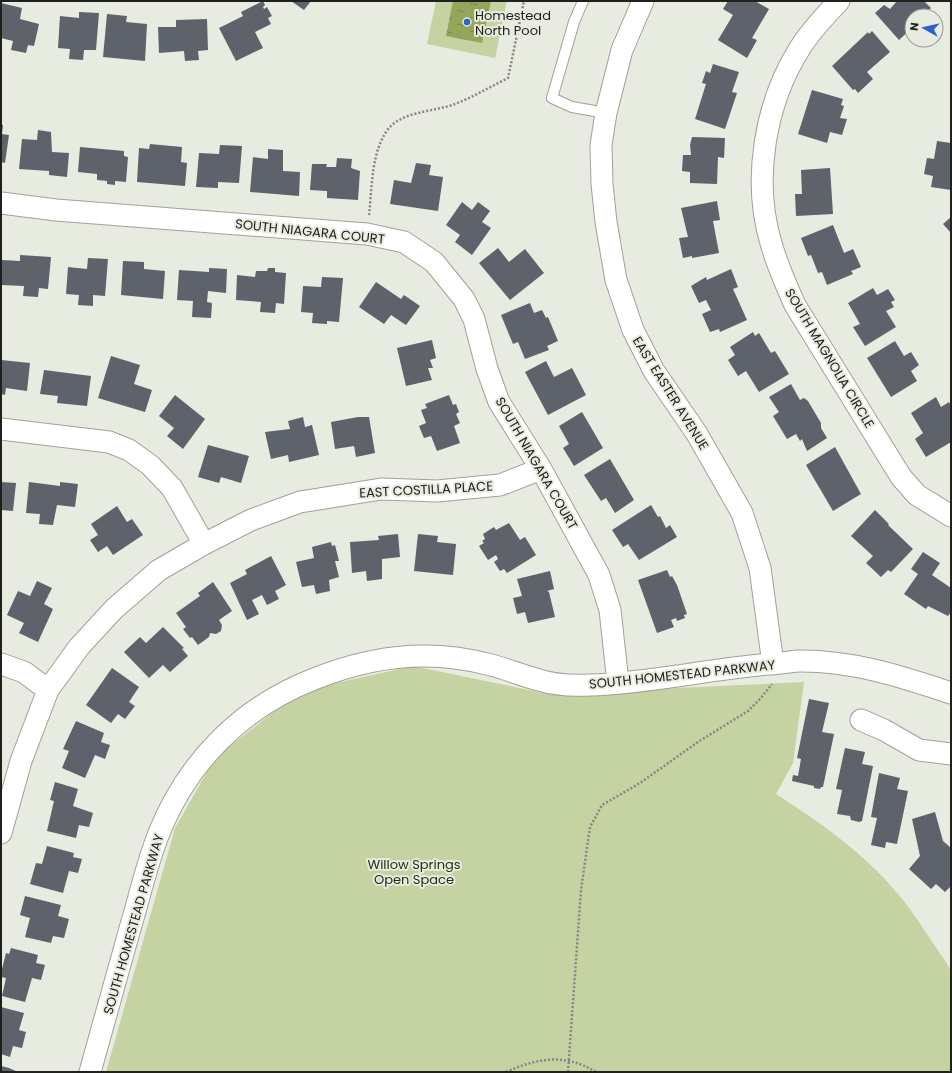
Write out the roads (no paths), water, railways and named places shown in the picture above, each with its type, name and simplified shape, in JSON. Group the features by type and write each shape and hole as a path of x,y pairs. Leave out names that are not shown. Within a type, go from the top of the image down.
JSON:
{"street":[{"name":"EAST EASTER AVENUE","path":"643,1 622,50 606,113 601,145 602,184 606,222 616,280 633,330 654,371 697,434 742,513 760,568 773,664"},
{"name":"SOUTH MAGNOLIA CIRCLE","path":"839,1 820,20 800,48 784,79 772,111 764,154 763,185 764,210 770,242 783,278 796,305 901,476 917,495 951,516"},
{"name":"SOUTH NIAGARA COURT","path":"1,203 56,210 367,234 404,242 434,262 464,298 474,319 487,369 499,402 541,469 599,574 610,610 618,683"},
{"path":"1,429 109,442 129,450 150,465 172,488 204,544"},
{"name":"EAST COSTILLA PLACE","path":"1,833 21,761 48,690 79,647 114,610 159,570 204,544 251,520 300,502 381,489 437,491 468,490 500,485 541,469"},
{"name":"SOUTH HOMESTEAD PARKWAY","path":"90,1072 159,834 183,785 196,765 232,726 257,708 301,684 343,668 401,656 461,658 493,665 539,680 563,685 618,683 796,661 862,666 909,679 951,693"},
{"path":"1,664 24,672 48,690"},
{"path":"861,720 884,730 919,750 951,754"}],"lane":[{"path":"583,1 574,22 552,98 572,107 606,113"}],"water":[{"path":"453,1 491,1 482,43 446,36"}],"place":[{"name":"Homestead North Pool","path":"467,22"}],"park label":[{"name":"Willow Springs Open Space","path":"414,872"}]}
